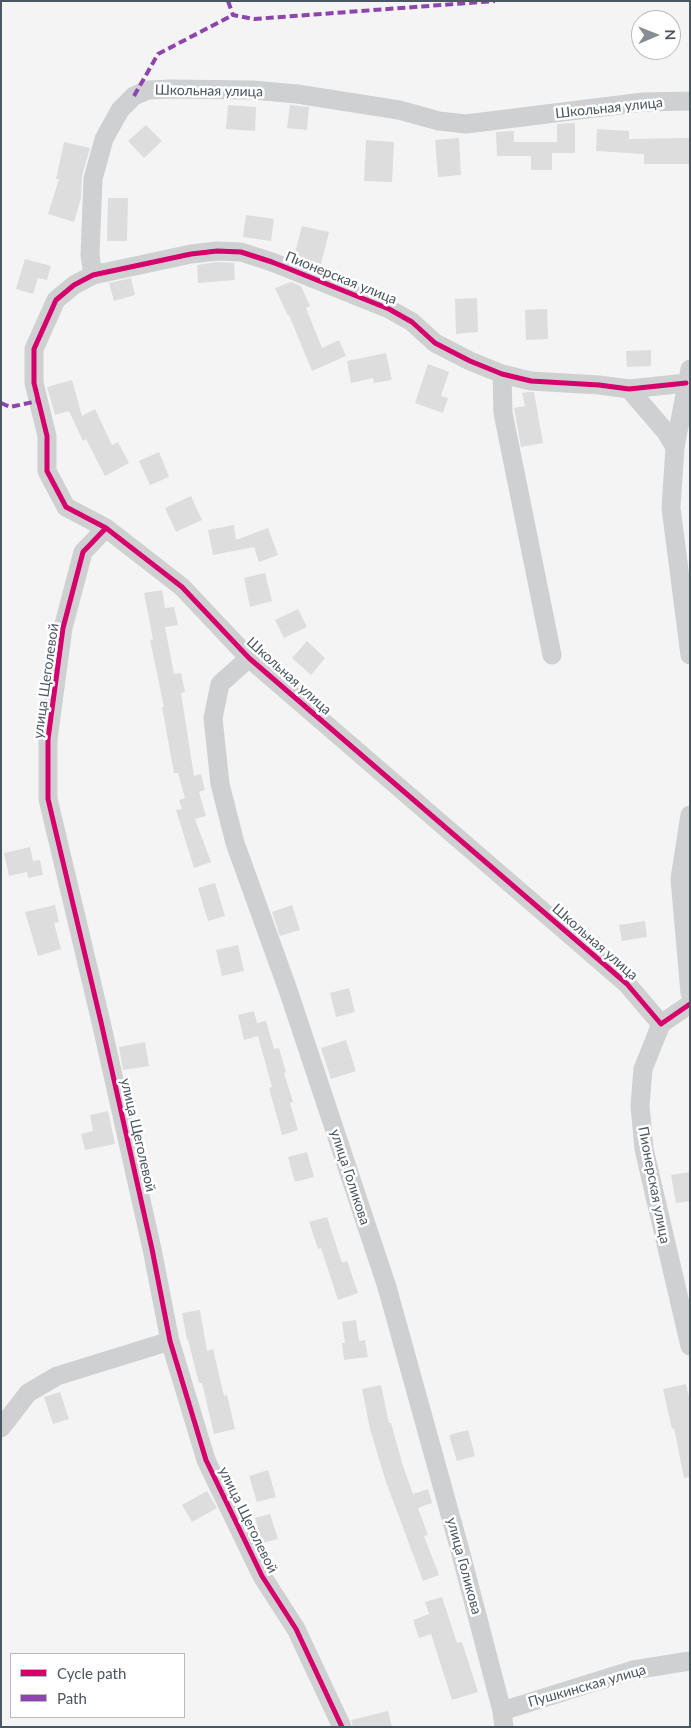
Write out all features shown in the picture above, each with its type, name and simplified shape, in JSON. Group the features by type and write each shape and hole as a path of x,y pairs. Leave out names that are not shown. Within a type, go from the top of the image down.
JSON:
{"street":[{"name":"Школьная улица","path":"661,1024 628,984 249,658 182,587 106,528 66,507 47,471 47,436 34,383 34,349 56,300 74,285 94,275 90,255 94,179 104,139 120,110 134,96 148,90 253,90 297,94 391,108 439,121 466,124 643,102 690,101"},
{"name":"Пионерская улица","path":"94,275 191,254 217,250 241,252 272,262 389,309 412,322 435,343 470,361 502,374 532,381 599,384 629,389 688,376 675,448 671,508 690,655"},
{"path":"502,374 503,413 552,655"},
{"path":"629,389 666,432 675,448"},
{"name":"улица Щеголевой","path":"106,528 83,552 63,628 48,739 48,799 131,1154 170,1341 206,1460 262,1576 296,1629 342,1727"},
{"name":"улица Голикова","path":"249,658 220,684 212,718 220,784 235,843 288,990 387,1287 461,1554 503,1719"},
{"path":"690,815 680,879 690,993"},
{"path":"661,1024 690,1004"},
{"name":"Пионерская улица","path":"661,1024 643,1069 640,1106 644,1149 690,1346"},
{"path":"1,1428 28,1393 57,1376 170,1341"},
{"name":"Пушкинская улица","path":"503,1719 634,1670 690,1660"}],"building":[{"path":"228,105 256,107 255,131 226,129"},
{"path":"290,105 309,107 307,130 287,128"},
{"path":"575,123 575,153 552,153 552,170 531,170 531,156 497,156 496,132 514,131 514,142 557,142 557,124"},
{"path":"146,125 162,141 144,158 128,141"},
{"path":"597,129 629,131 629,139 690,138 690,164 644,164 644,154 596,151"},
{"path":"459,138 461,175 438,177 435,140"},
{"path":"366,140 394,142 392,182 364,181"},
{"path":"64,142 90,148 82,176 81,198 74,222 48,214 59,179 56,179"},
{"path":"108,198 128,198 127,241 107,241"},
{"path":"246,215 274,219 271,241 243,237"},
{"path":"302,226 329,232 321,264 294,257"},
{"path":"25,259 51,266 47,280 38,278 33,294 16,289"},
{"path":"217,262 234,263 235,280 198,283 197,265"},
{"path":"131,278 135,295 114,301 109,283"},
{"path":"291,282 301,286 310,306 306,308 322,348 339,340 346,356 312,371 289,315 275,288"},
{"path":"477,298 478,332 456,334 455,299"},
{"path":"547,309 548,339 526,340 525,310"},
{"path":"651,350 651,366 627,367 626,351"},
{"path":"386,353 392,380 374,383 373,378 351,383 347,361"},
{"path":"428,364 449,372 441,396 448,398 443,413 415,403"},
{"path":"72,380 82,416 95,409 112,445 118,442 129,463 105,476 86,439 83,441 69,411 55,415 47,387"},
{"path":"534,392 543,443 521,447 514,408 525,406 522,393"},
{"path":"159,452 169,477 150,485 139,461"},
{"path":"191,496 202,520 176,532 165,508"},
{"path":"234,525 236,540 268,528 278,555 259,562 254,547 213,555 208,530"},
{"path":"265,573 272,601 250,607 244,578"},
{"path":"162,590 165,608 174,607 178,625 165,627 174,674 181,673 185,692 181,693 194,776 201,774 205,790 199,792 206,816 195,819 211,862 194,868 176,810 182,809 179,800 185,798 178,773 174,773 162,707 164,707 150,640 153,639 144,593"},
{"path":"298,609 307,627 284,638 275,620"},
{"path":"307,641 325,658 311,675 292,658"},
{"path":"30,847 33,861 40,860 43,875 28,878 27,872 9,876 4,853"},
{"path":"215,883 225,916 208,921 198,888"},
{"path":"55,905 59,922 54,923 61,949 38,956 25,912"},
{"path":"292,905 300,930 280,936 272,912"},
{"path":"645,921 647,937 622,941 619,925"},
{"path":"238,945 244,971 222,976 216,950"},
{"path":"349,988 355,1012 336,1017 330,993"},
{"path":"254,1011 257,1023 266,1021 274,1049 279,1048 293,1102 290,1103 298,1130 282,1135 269,1088 272,1087 258,1036 244,1040 238,1015"},
{"path":"346,1040 356,1071 331,1079 321,1048"},
{"path":"145,1042 149,1066 123,1070 119,1047"},
{"path":"108,1111 115,1144 85,1150 81,1134 93,1131 90,1115"},
{"path":"307,1152 314,1177 295,1182 288,1157"},
{"path":"690,1172 690,1201 676,1203 671,1175"},
{"path":"327,1217 342,1263 347,1261 358,1293 338,1300 321,1248 318,1249 309,1222"},
{"path":"200,1310 207,1351 213,1349 224,1396 227,1395 235,1429 214,1434 202,1383 199,1383 187,1340 182,1313"},
{"path":"356,1320 359,1341 365,1340 368,1357 344,1360 342,1343 345,1343 342,1322"},
{"path":"686,1384 690,1401 690,1477 684,1478 674,1428 672,1429 663,1389"},
{"path":"381,1385 389,1423 391,1423 413,1494 428,1489 432,1503 418,1508 428,1535 424,1536 439,1575 423,1581 386,1482 370,1429 362,1389"},
{"path":"60,1392 69,1419 53,1424 44,1397"},
{"path":"468,1430 475,1456 457,1461 449,1435"},
{"path":"268,1470 276,1497 257,1502 249,1476"},
{"path":"207,1491 217,1508 192,1522 182,1505"},
{"path":"270,1514 278,1539 262,1543 255,1518"},
{"path":"442,1597 457,1643 462,1642 478,1692 452,1700 431,1634 419,1638 413,1620 429,1614 425,1602"},
{"path":"388,1711 392,1727 353,1727 351,1720"}],"marked path":[{"path":"228,1 233,15 254,19 495,1"},
{"path":"134,96 158,54 233,15"},
{"path":"1,403 10,407 38,401"}],"cycle path":[{"path":"686,383 629,389 599,385 531,381 502,374 470,361 435,343 412,322 389,309 272,262 241,252 217,251 191,254 93,275 74,285 56,300 34,349 34,383 47,436 47,471 66,507 106,528 182,587 249,658 627,984 661,1024 690,1004"},
{"path":"106,528 83,552 63,628 48,739 48,799 101,1022 152,1249 170,1341 206,1460 262,1576 296,1629 342,1727"}]}
